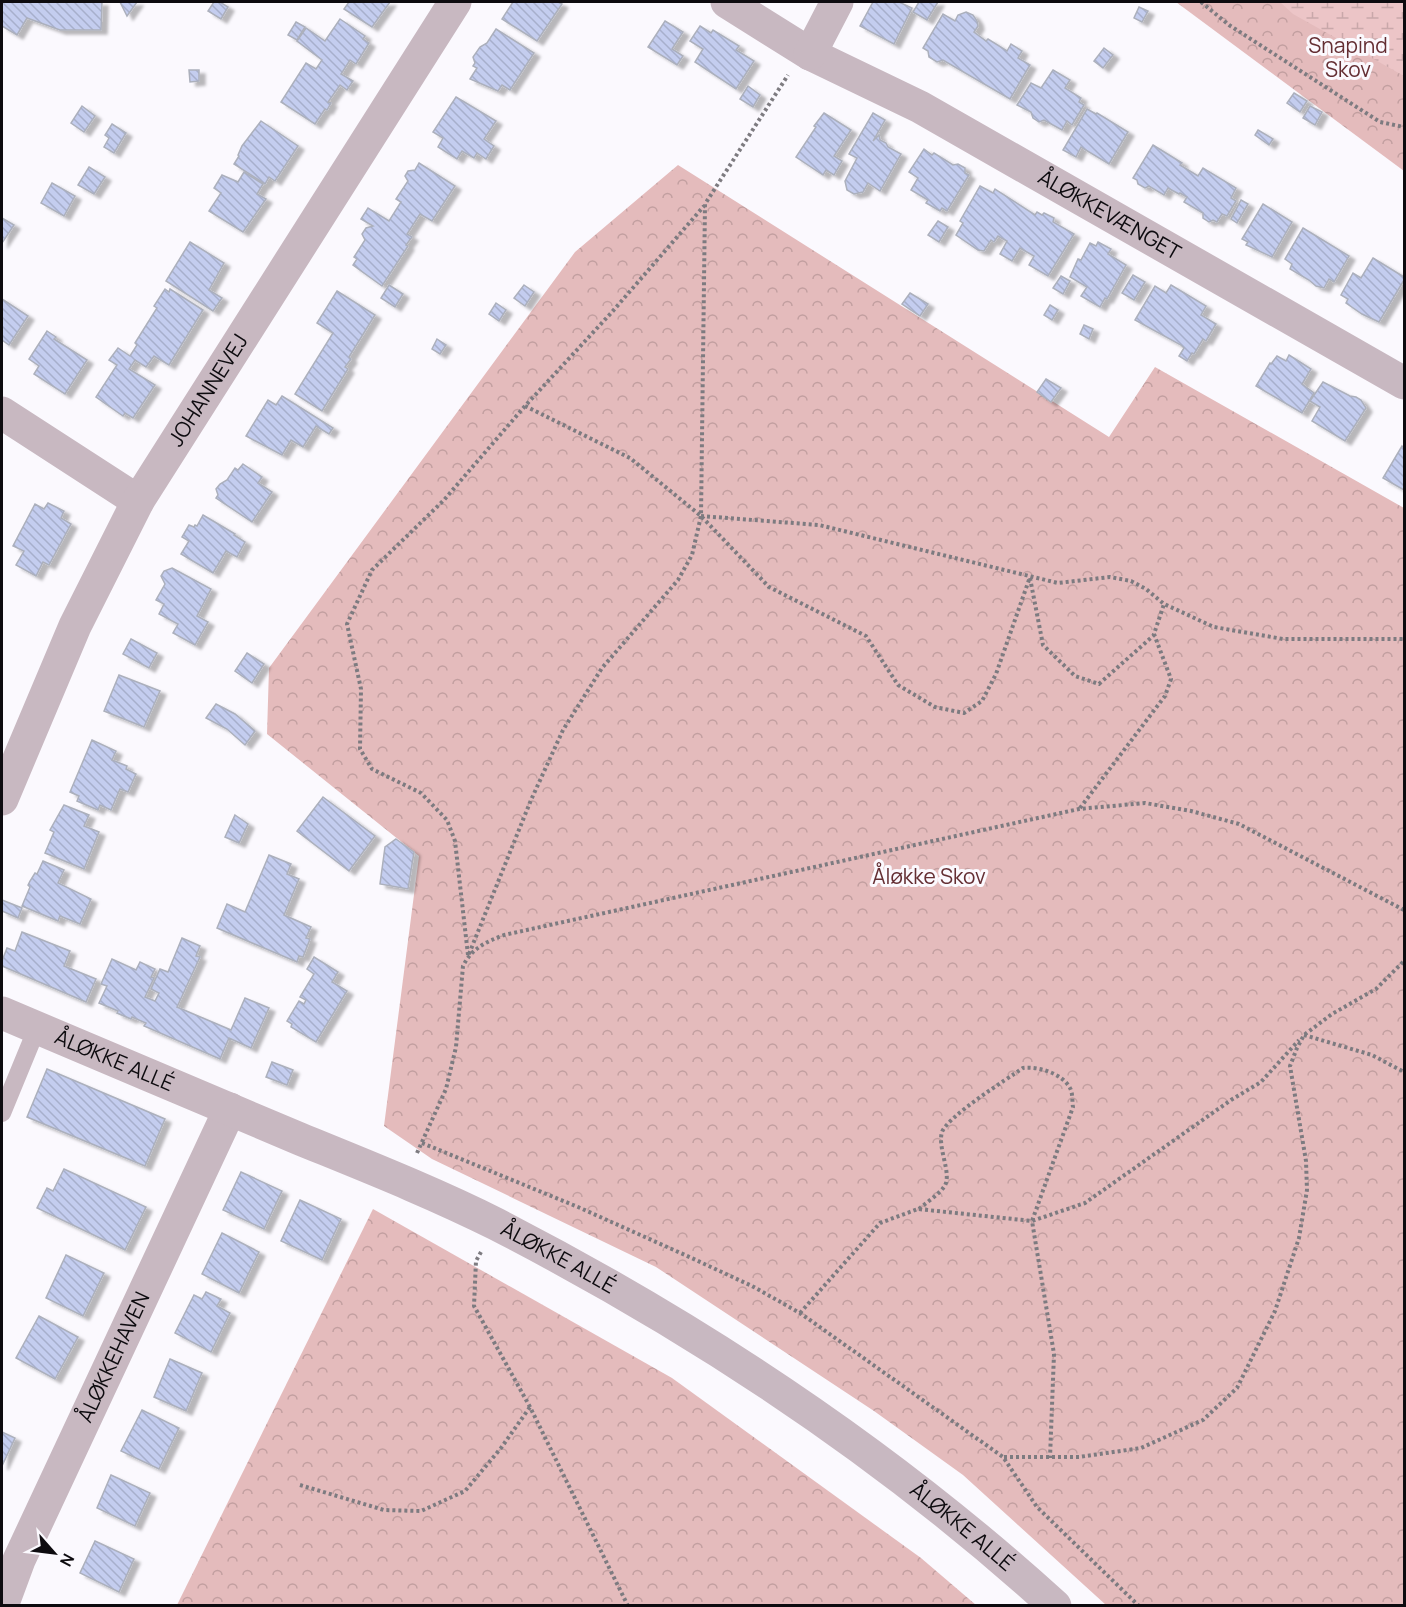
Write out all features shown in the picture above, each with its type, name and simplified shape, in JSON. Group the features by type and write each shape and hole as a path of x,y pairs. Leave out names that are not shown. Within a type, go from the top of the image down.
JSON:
{"street":[{"name":"JOHANNEVEJ","path":"2,799 75,626 138,501 454,2"},
{"name":"ÅLØKKEVÆNGET","path":"727,2 810,54 920,107 1404,383"},
{"path":"810,54 837,2"},
{"path":"2,413 138,501"},
{"name":"ÅLØKKE ALLÉ","path":"2,1013 405,1182 495,1224 602,1282 755,1373 896,1474 1054,1605"},
{"name":"ÅLØKKEHAVEN","path":"2,1605 19,1560 230,1109"}],"lane":[{"path":"2,1113 37,1028"}],"path":[{"path":"1201,2 1229,25 1380,122 1404,126"},
{"path":"468,956 455,841 447,820 421,793 372,769 360,749 361,688 347,624 372,570 444,500 705,204 792,68 810,54"},
{"path":"405,1182 446,1089 456,1047 463,966 531,800 563,730 602,668 678,580 692,555 701,516 705,204"},
{"path":"525,406 630,458 701,516 769,587 866,636 898,686 935,707 964,713 982,701 996,675 1030,577"},
{"path":"701,516 819,525 1058,583 1110,577 1131,581 1146,589 1164,604 1214,627 1282,639 1404,639"},
{"path":"1030,577 1043,645 1075,676 1100,684 1154,634 1164,604"},
{"path":"1079,809 1165,696 1171,679 1154,634"},
{"path":"468,956 483,943 504,935 1079,809 1145,803 1191,811 1239,824 1404,910"},
{"path":"918,1209 1032,1221 1085,1203 1232,1100 1262,1082 1304,1035 1332,1014 1376,989 1404,961"},
{"path":"1304,1035 1372,1055 1404,1072"},
{"path":"1003,1457 1079,1457 1141,1449 1203,1420 1238,1388 1275,1311 1299,1238 1307,1190 1306,1161 1290,1066 1304,1035"},
{"path":"801,1313 880,1223 918,1209 945,1187 948,1178 942,1156 942,1132 955,1117 1023,1068 1033,1067 1058,1076 1071,1088 1072,1107 1032,1221 1054,1354 1050,1458"},
{"path":"422,1143 578,1207 752,1286 801,1313 1003,1457 1037,1507 1139,1605"},
{"path":"495,1224 476,1261 474,1306 530,1407 628,1605"},
{"path":"300,1485 384,1510 421,1511 465,1491 501,1448 530,1407"}],"green space":[{"name":"Snapind Skov","path":"1176,2 1404,2 1404,171"},
{"path":"1280,2 1404,2 1404,76 1293,14"},
{"name":"Åløkke Skov","path":"678,165 1109,437 1155,367 1404,508 1404,1605 1106,1605 963,1475 874,1411 656,1267 432,1159 384,1126 419,856 267,734 269,668 575,252"},
{"path":"373,1209 672,1378 921,1558 976,1605 177,1605"}],"building":[{"path":"2,2 102,2 101,30 60,30 27,18 17,35 2,26"},
{"path":"120,2 137,2 127,16"},
{"path":"214,2 220,2 228,7 221,19 208,11"},
{"path":"349,2 390,2 372,27 344,9"},
{"path":"513,2 558,2 562,4 537,41 502,19"},
{"path":"873,2 899,2 912,8 894,44 860,26"},
{"path":"919,2 938,2 927,20 913,12"},
{"path":"1139,7 1148,11 1142,22 1134,18"},
{"path":"966,12 973,15 977,21 978,26 974,32 986,41 988,39 1007,51 1011,44 1022,51 1018,58 1030,65 1010,99 943,60 937,62 929,57 928,51 923,48 943,14 955,21 958,15"},
{"path":"340,19 365,36 363,39 369,43 356,64 350,60 341,74 353,81 347,90 340,85 328,102 331,103 327,110 325,109 315,124 281,102 306,63 316,69 322,60 297,41 306,28 325,41"},
{"path":"665,21 683,32 672,49 683,56 677,65 648,47"},
{"path":"296,22 305,27 297,40 288,35"},
{"path":"700,26 711,33 713,30 739,46 736,50 754,61 736,89 695,62 703,49 690,41"},
{"path":"496,29 534,53 510,90 502,85 498,91 470,79 477,68 473,66 475,63 473,57 480,47 487,43"},
{"path":"1104,48 1113,55 1103,68 1094,61"},
{"path":"189,70 199,70 199,81 190,82"},
{"path":"1053,70 1070,80 1065,88 1081,98 1079,102 1084,105 1072,125 1067,121 1062,130 1044,120 1039,122 1033,118 1031,112 1017,105 1031,83 1041,88"},
{"path":"748,86 760,95 753,107 740,99"},
{"path":"1294,93 1307,101 1300,112 1287,103"},
{"path":"456,97 496,121 484,139 494,146 486,159 477,153 474,158 462,151 457,159 438,147 443,138 433,132"},
{"path":"82,106 95,116 84,132 71,123"},
{"path":"1310,106 1322,112 1315,125 1303,118"},
{"path":"1087,109 1128,132 1109,164 1081,147 1076,157 1063,150"},
{"path":"824,113 851,130 834,156 842,161 834,175 826,170 823,175 796,157"},
{"path":"873,113 885,120 873,141 879,135 880,140 888,147 901,154 880,191 868,183 863,192 854,194 847,190 845,181 857,158 849,154"},
{"path":"261,121 298,146 275,181 269,177 265,184 234,164 242,146"},
{"path":"112,124 126,133 114,153 104,147 109,138 105,135"},
{"path":"1258,130 1273,139 1269,145 1255,135"},
{"path":"1153,145 1198,176 1203,168 1236,188 1231,198 1236,201 1227,216 1222,214 1217,222 1213,220 1209,222 1203,218 1203,213 1184,202 1187,197 1180,193 1168,188 1164,195 1149,186 1145,188 1138,184 1133,178"},
{"path":"924,149 953,165 958,164 965,168 965,173 969,175 947,211 942,208 940,211 926,203 928,200 911,190 918,178 909,172"},
{"path":"419,163 455,186 432,221 420,214 407,234 412,237 406,245 408,246 382,286 353,265 357,259 354,257 365,240 362,234 366,228 373,226 361,219 368,208 389,221 401,202 396,199 408,181 405,176 408,171 415,170"},
{"path":"89,167 105,177 94,194 78,185"},
{"path":"244,172 263,184 257,194 266,199 243,232 209,211 221,193 214,188 222,175 238,182"},
{"path":"52,183 75,196 64,216 41,203"},
{"path":"980,186 993,193 995,189 1035,215 1037,212 1042,215 1044,213 1054,218 1053,222 1074,234 1048,276 1029,265 1034,256 1020,248 1012,261 1000,254 1007,241 998,236 994,242 991,240 984,251 978,250 956,235 963,223 960,221"},
{"path":"1241,200 1248,204 1237,223 1231,219"},
{"path":"1263,204 1292,222 1272,257 1246,245 1248,242 1242,239"},
{"path":"2,218 14,225 2,243"},
{"path":"938,221 948,227 939,242 928,235"},
{"path":"1303,228 1349,256 1334,282 1329,279 1324,288 1316,286 1290,269 1292,264 1285,259"},
{"path":"190,242 224,263 209,290 222,298 213,311 166,281"},
{"path":"1098,242 1111,249 1108,254 1126,265 1100,307 1081,296 1087,287 1070,277 1078,259 1081,260 1090,243 1096,246"},
{"path":"1373,258 1404,277 1379,322 1346,303 1348,299 1341,295 1353,273 1361,278"},
{"path":"1133,275 1145,282 1134,300 1122,293"},
{"path":"1061,276 1070,281 1063,294 1053,288"},
{"path":"389,285 403,294 395,307 381,298"},
{"path":"524,285 534,292 525,306 514,298"},
{"path":"1171,285 1206,306 1201,315 1216,324 1206,341 1203,339 1187,361 1179,356 1184,348 1181,345 1135,320 1155,286 1166,293"},
{"path":"165,289 169,292 170,289 203,310 169,365 154,356 146,367 135,360 129,369 155,385 133,418 125,413 123,416 96,397 117,365 109,360 118,348 130,356 137,345 135,343 157,308 154,306"},
{"path":"337,291 375,315 349,357 351,359 345,367 348,369 322,411 295,394 333,333 317,323"},
{"path":"910,293 928,304 920,316 902,304"},
{"path":"2,299 28,316 9,345 2,340"},
{"path":"496,303 506,310 499,321 489,314"},
{"path":"1050,305 1058,310 1052,320 1044,315"},
{"path":"1084,325 1093,329 1089,339 1080,334"},
{"path":"47,331 56,337 54,339 87,360 65,394 34,374 39,366 29,359"},
{"path":"437,339 446,345 440,354 432,349"},
{"path":"1289,355 1311,369 1302,384 1314,393 1302,413 1256,386 1277,356 1286,361"},
{"path":"1046,379 1061,388 1051,402 1037,392"},
{"path":"1323,382 1361,400 1366,408 1345,441 1312,421 1320,407 1310,401"},
{"path":"282,396 333,428 329,434 316,426 303,447 291,440 282,455 246,436 268,400 276,405"},
{"path":"1402,446 1404,448 1404,490 1383,478"},
{"path":"243,464 262,477 258,483 272,492 252,522 216,498 218,495 216,489 227,480 235,468 238,470"},
{"path":"48,503 64,511 61,518 71,524 49,565 43,562 36,576 16,565 24,551 13,546 35,504 44,509"},
{"path":"203,515 245,542 237,557 226,551 213,573 181,554 189,541 182,537 189,525 197,526"},
{"path":"172,568 211,589 197,616 208,622 195,645 173,633 178,624 159,614 164,604 156,600 165,584 161,576 164,571"},
{"path":"131,639 157,653 149,668 123,654"},
{"path":"247,653 264,664 252,683 235,671"},
{"path":"119,675 160,691 144,727 104,711"},
{"path":"216,704 235,714 255,731 245,745 227,729 206,718"},
{"path":"92,740 116,751 112,760 127,766 126,769 136,774 128,792 120,789 111,810 100,805 98,810 77,801 79,796 70,792"},
{"path":"323,797 375,836 349,871 297,831"},
{"path":"64,805 89,815 84,826 99,832 84,869 45,853 54,832 50,830"},
{"path":"235,815 248,824 239,843 225,837"},
{"path":"396,839 414,852 408,889 380,884 385,847"},
{"path":"269,855 291,864 287,874 299,879 284,915 311,927 306,938 310,939 303,957 299,956 297,962 217,928 227,904 245,912"},
{"path":"43,861 64,870 58,883 91,899 80,924 60,916 58,921 22,906 30,887 28,885 35,873 37,874"},
{"path":"2,900 22,908 18,918 2,911"},
{"path":"22,932 70,951 64,966 96,979 86,1002 2,966 7,948 15,951"},
{"path":"182,938 200,946 196,956 200,957 177,1007 231,1030 245,998 269,1008 251,1048 229,1038 220,1059 144,1026 146,1023 132,1017 131,1019 99,1003 107,986 101,984 112,959 136,970 140,962 155,969 151,977 154,978 145,997 155,1001 159,993 151,989 160,969 168,972"},
{"path":"314,957 338,972 332,982 347,991 316,1042 291,1027 292,1024 287,1021 299,1001 304,1004 306,1000 300,997 314,974 307,969"},
{"path":"272,1062 293,1070 287,1085 266,1077"},
{"path":"47,1069 165,1119 145,1166 27,1117"},
{"path":"64,1169 146,1207 125,1250 37,1208 47,1188 53,1191"},
{"path":"241,1172 282,1191 264,1229 223,1210"},
{"path":"300,1200 341,1219 322,1260 281,1241"},
{"path":"222,1233 259,1252 239,1293 202,1274"},
{"path":"66,1255 104,1273 83,1316 46,1298"},
{"path":"206,1292 221,1299 217,1306 230,1313 211,1352 175,1333 194,1295 202,1299"},
{"path":"39,1316 78,1337 55,1379 16,1358"},
{"path":"170,1359 202,1373 186,1411 154,1397"},
{"path":"142,1410 179,1428 159,1469 121,1451"},
{"path":"2,1432 15,1438 2,1466"},
{"path":"111,1475 150,1493 135,1526 97,1508"},
{"path":"95,1541 134,1559 119,1592 80,1573"}]}
